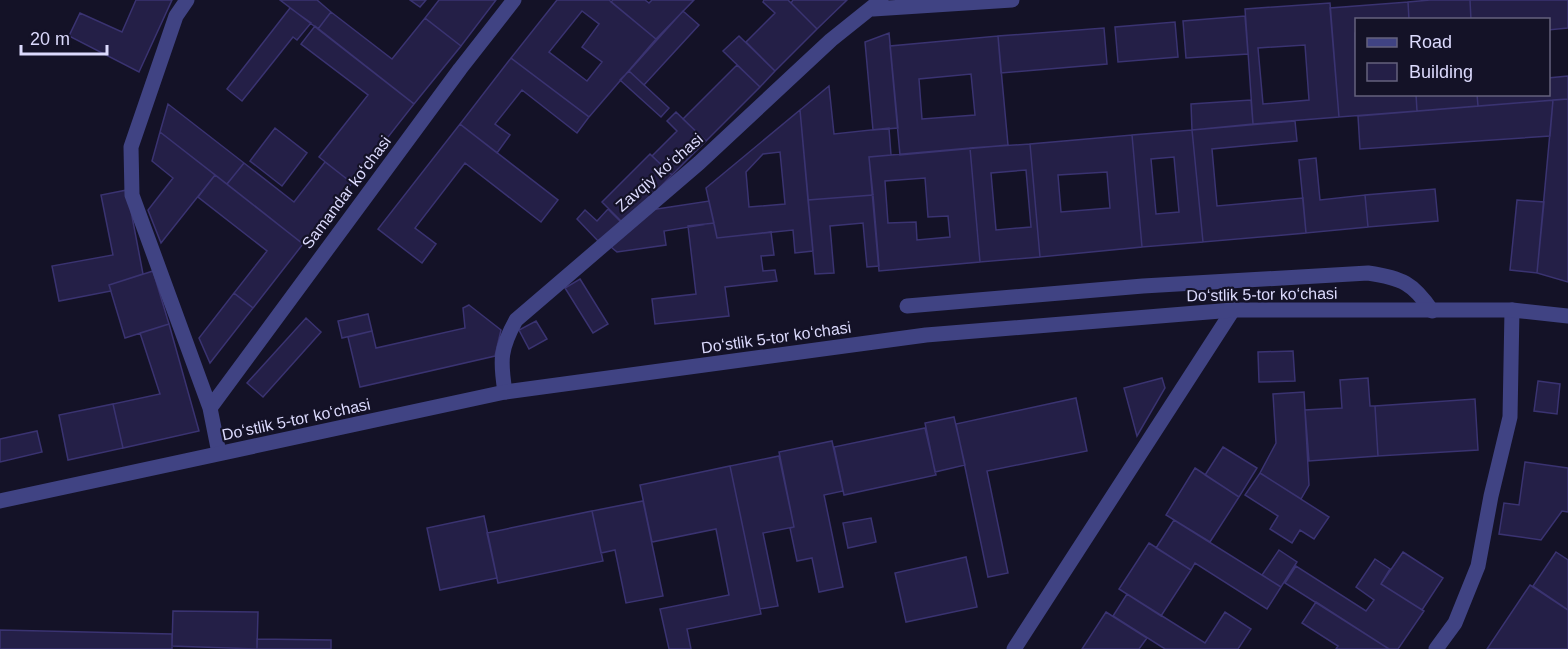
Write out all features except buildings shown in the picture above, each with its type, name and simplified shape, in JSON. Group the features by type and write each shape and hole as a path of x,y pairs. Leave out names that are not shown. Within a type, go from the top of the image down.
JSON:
{"street":[{"path":"187,0 176,16 131,147 132,195 210,408 219,453"},
{"name":"Samandar ko‘chasi","path":"210,408 460,69 514,0"},
{"path":"877,4 1012,0"},
{"name":"Zavqiy koʻchasi","path":"505,392 501,364 504,341 516,320 699,163 831,40 877,4"},
{"path":"907,306 1143,286 1368,273 1387,276 1406,283 1419,292 1432,311"},
{"path":"1014,649 1233,310"},
{"name":"Doʻstlik 5-tor koʻchasi","path":"0,501 505,392 926,335 1233,310 1512,310 1568,316"},
{"path":"1436,649 1455,623 1478,566 1491,496 1510,417 1512,310"}]}
